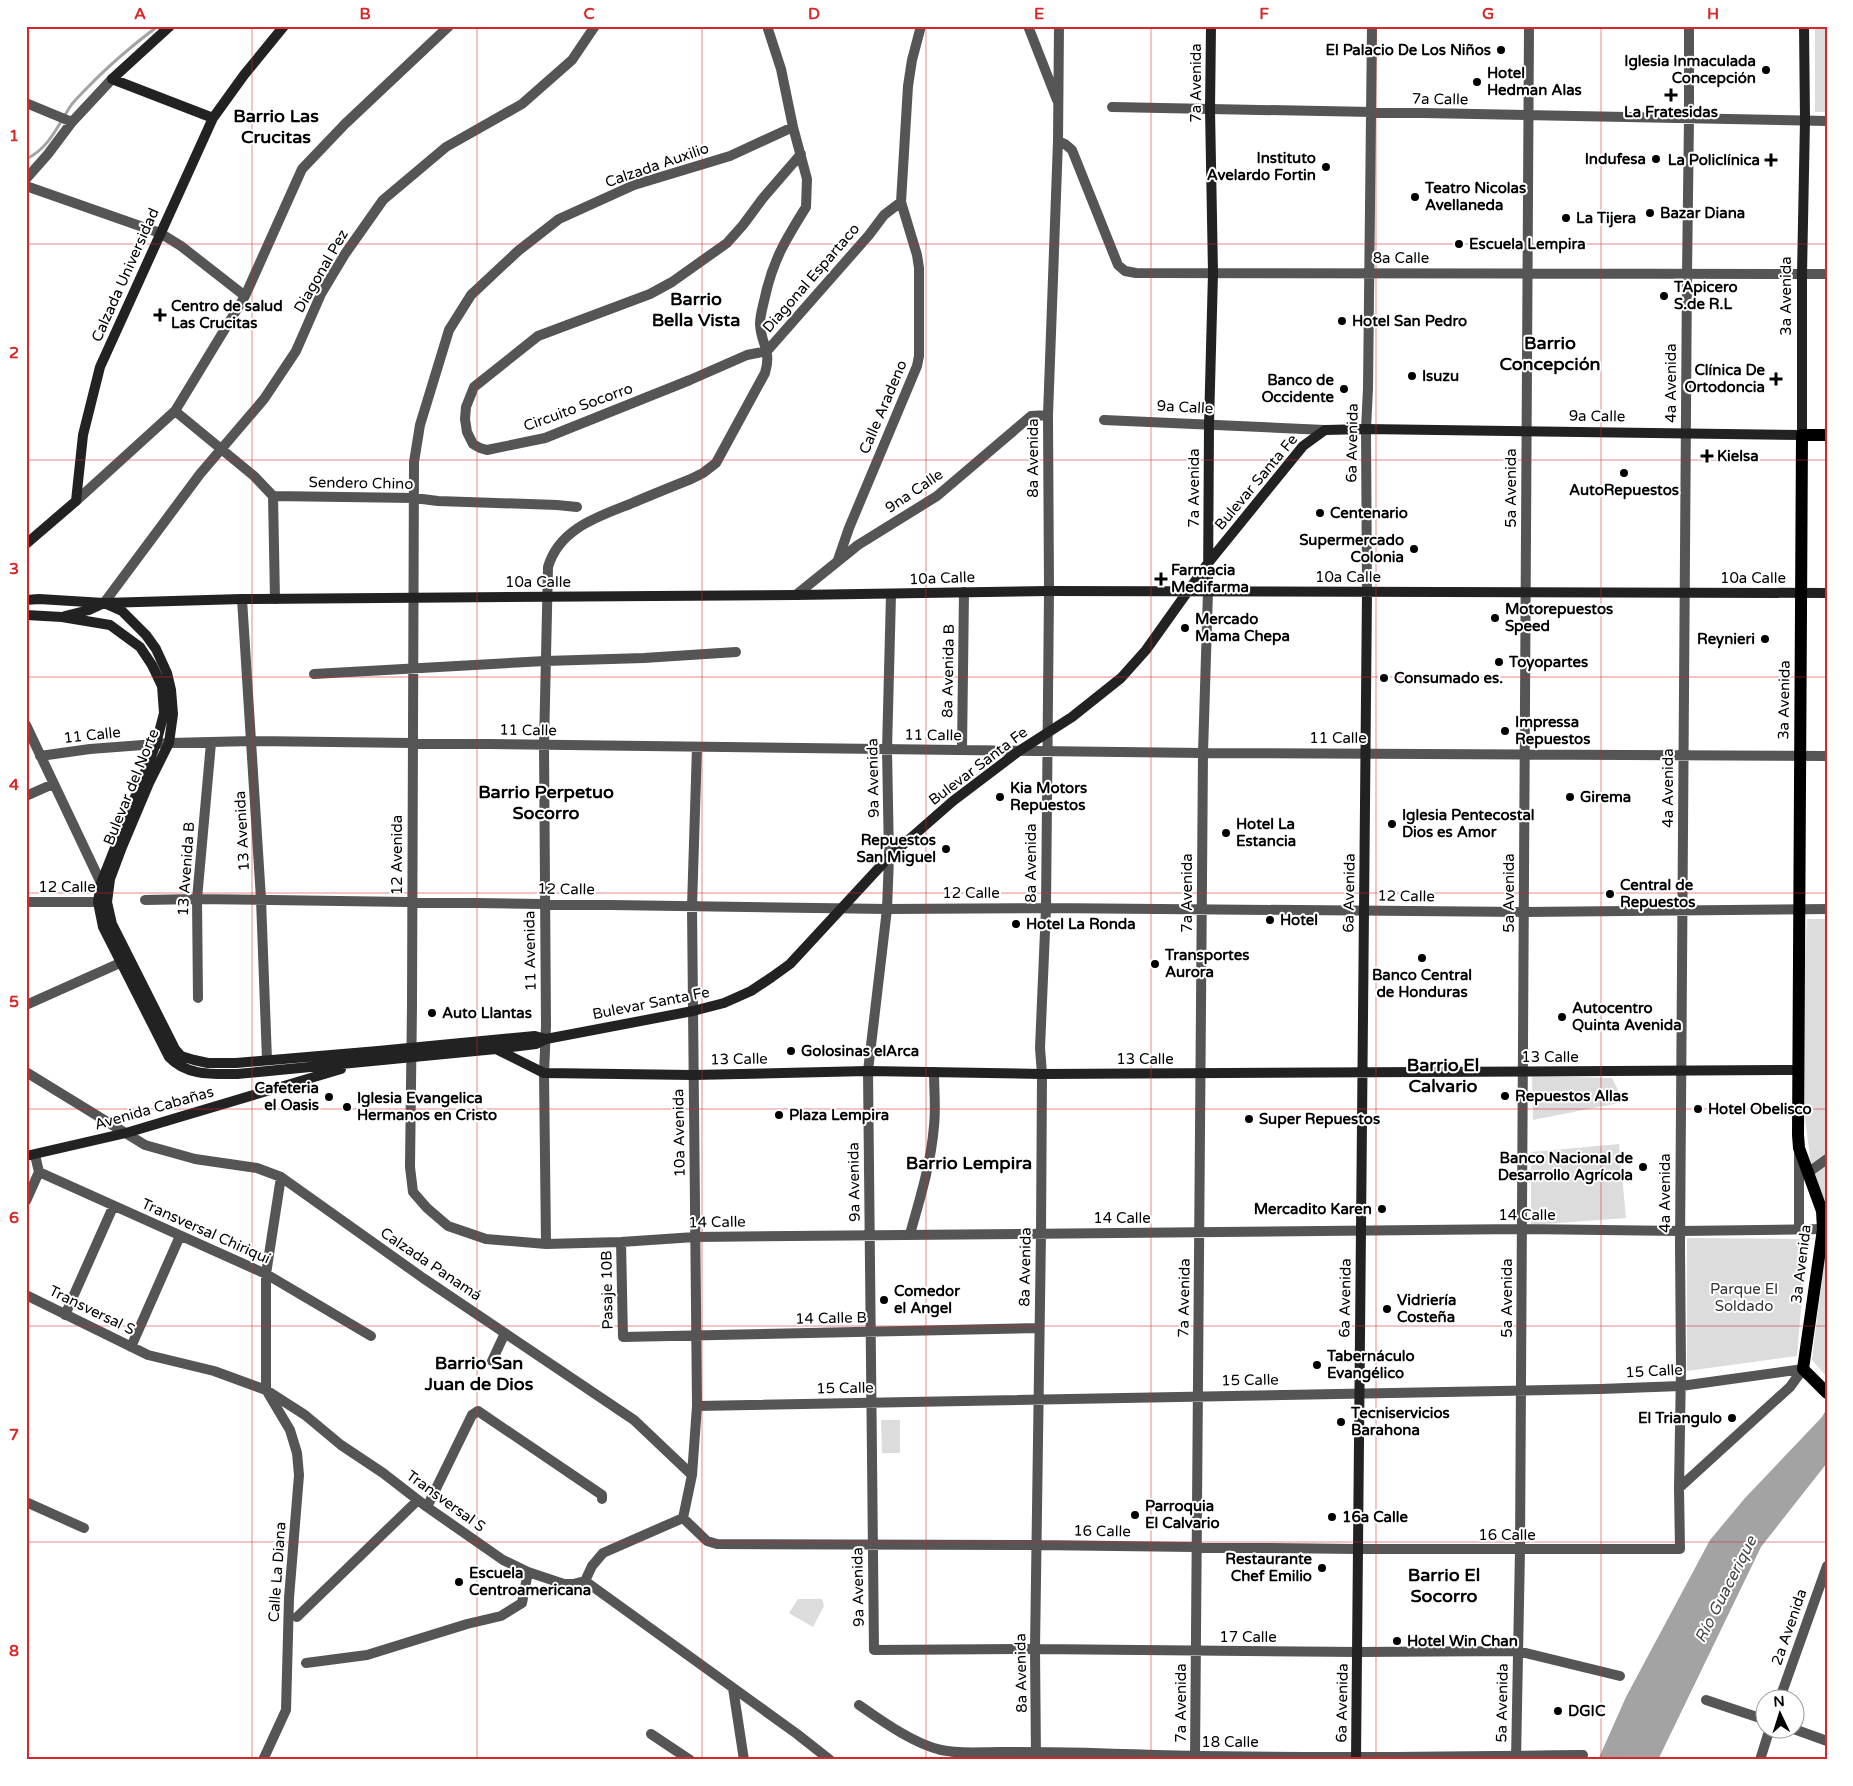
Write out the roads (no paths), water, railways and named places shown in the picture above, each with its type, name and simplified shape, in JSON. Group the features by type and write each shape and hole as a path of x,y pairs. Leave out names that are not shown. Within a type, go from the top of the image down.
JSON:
{"main road":[{"name":"9a Calle","path":"1802,435 1827,435"},
{"name":"3a Avenida","path":"1802,435 1800,1148 1804,1172 1822,1211 1825,1229 1803,1369"},
{"path":"1803,1369 1827,1393"}],"street":[{"path":"26,179 48,154 69,121 170,26"},
{"name":"Calzada Universidad","path":"76,501 83,435 100,366 213,118 244,75 284,26"},
{"path":"26,544 176,411 245,296 302,169 345,124 449,26"},
{"name":"Diagonal Pez","path":"104,603 200,474 264,400 296,351 321,294 345,254 383,200 446,147 522,104 572,60 595,26"},
{"path":"767,26 781,69 793,127 808,179 806,207 781,247 768,282 760,325 767,350"},
{"path":"901,202 908,86 912,60 921,26"},
{"path":"1028,26 1059,104"},
{"name":"8a Avenida","path":"1037,1756 1035,1649 1041,1233 1042,1074 1040,1048 1046,908 1049,591 1048,415 1058,141 1059,26"},
{"name":"7a Avenida","path":"1195,1758 1203,753 1208,591 1209,424 1214,273 1210,109 1211,26"},
{"name":"6a Avenida","path":"1356,1758 1367,592 1366,429 1370,273 1372,26"},
{"name":"5a Avenida","path":"1516,1758 1520,1550 1529,26"},
{"name":"4a Avenida","path":"1680,1549 1680,1231 1689,26"},
{"name":"3a Avenida","path":"1802,435 1804,26"},
{"path":"112,79 213,118"},
{"path":"26,103 69,121"},
{"name":"7a Calle","path":"1112,106 1827,121"},
{"name":"Calzada Auxilio","path":"414,498 414,462 423,416 449,330 471,295 518,251 559,219 634,185 730,156 793,127"},
{"name":"8a Calle","path":"1058,141 1072,150 1118,264 1125,271 1136,273 1827,274"},
{"name":"Circuito Socorro","path":"767,350 747,355 545,438 487,450 473,444 467,432 466,407 474,387 486,376 538,336 650,294 672,282 727,243 744,225 763,198 801,154"},
{"path":"26,186 160,233 181,246 245,296"},
{"name":"Diagonal Espartaco","path":"546,597 548,567 551,557 558,545 567,536 586,522 691,479 716,463 765,373 768,362 767,350 864,242 884,215 901,202"},
{"name":"Calle Aradeno","path":"838,560 873,470 913,380 918,361 919,268 901,202"},
{"path":"176,411 254,476 273,496 275,599"},
{"name":"9na Calle","path":"796,595 838,560 937,496 1031,416 1048,415"},
{"name":"9a Calle","path":"1104,420 1325,430"},
{"path":"1325,430 1366,429"},
{"name":"9a Calle","path":"1366,429 1802,435"},
{"name":"Bulevar Santa Fe","path":"194,1060 217,1063 351,1054 496,1049 536,1044 546,1039 693,1011 733,999 751,991 790,964 889,857 953,800 1019,751 1072,717 1121,678 1146,650 1208,563 1303,446 1325,430"},
{"name":"Sendero Chino","path":"273,496 414,498 438,501 557,505 577,508"},
{"name":"12 Avenida","path":"414,498 410,1176 414,1192 427,1208"},
{"name":"10a Calle","path":"62,617 89,610 104,603 242,599 1049,591 1827,593"},
{"name":"8a Avenida B","path":"962,750 964,592"},
{"name":"9a Avenida","path":"874,1650 868,1071 887,909 889,857 887,750 892,594"},
{"name":"11 Avenida","path":"546,597 544,745 546,1244"},
{"name":"13 Avenida","path":"242,599 261,899 267,1060"},
{"name":"Bulevar del Norte","path":"26,600 104,603 122,610 133,620 156,649 166,673 173,714 169,743 149,783 105,884"},
{"name":"Bulevar del Norte","path":"26,615 62,617 110,625 140,648 152,665 162,686 164,713 156,744 105,884 103,927 175,1049 181,1056 194,1060"},
{"path":"314,674 736,652"},
{"path":"26,725 53,784 105,884"},
{"name":"11 Calle","path":"40,756 90,749 169,743 252,742 1203,753 1827,756"},
{"name":"13 Avenida B","path":"198,998 197,898 211,743"},
{"name":"10a Avenida","path":"683,1518 692,1475 697,1406 692,907 697,747"},
{"path":"26,796 53,784"},
{"name":"12 Calle","path":"145,900 197,898 887,909 1046,908 1524,912 1827,909"},
{"name":"12 Calle","path":"26,902 103,902"},
{"path":"26,1005 124,960"},
{"name":"Bulevar del Norte","path":"124,960 169,1057 177,1065 196,1072"},
{"name":"Bulevar Santa Fe","path":"196,1072 237,1074 377,1060 412,1053 535,1036 546,1039"},
{"name":"13 Calle","path":"496,1049 544,1073 693,1075 868,1071 1201,1074 1799,1070"},
{"name":"Avenida Cabañas","path":"288,1084 332,1065 351,1054"},
{"name":"Avenida Cabañas","path":"30,1155 126,1134 288,1084 377,1060"},
{"name":"Calzada Panamá","path":"26,1072 145,1145 195,1158 257,1168 281,1177 392,1256 634,1420 692,1475"},
{"path":"910,1234 932,1146 934,1072"},
{"path":"26,1201 39,1172 30,1155"},
{"path":"1798,1230 1804,1172 1827,1159"},
{"name":"Transversal Chiriquí","path":"39,1172 113,1207 266,1274 371,1336"},
{"path":"266,1390 266,1274 281,1177"},
{"path":"65,1315 113,1207"},
{"name":"14 Calle","path":"427,1208 448,1226 486,1239 546,1244 621,1242 695,1237 910,1234 1522,1229 1680,1231 1825,1229"},
{"path":"131,1347 180,1236"},
{"name":"Pasaje 10B","path":"621,1242 623,1337"},
{"name":"Transversal S","path":"26,1295 148,1355 214,1371 266,1390 305,1416 341,1445 503,1560 528,1572 564,1584 585,1581"},
{"name":"14 Calle B","path":"623,1337 1039,1328"},
{"path":"492,1361 505,1333"},
{"name":"3a Avenida","path":"1679,1488 1790,1387 1803,1369"},
{"name":"15 Calle","path":"697,1406 1681,1386 1803,1369"},
{"name":"Calle La Diana","path":"263,1760 286,1710 289,1598 299,1475 297,1452 290,1430 266,1390"},
{"path":"428,1507 472,1415 480,1411 602,1495 602,1499"},
{"path":"297,1617 418,1500"},
{"path":"26,1502 84,1528"},
{"path":"683,1518 603,1553 592,1566 585,1581 830,1760"},
{"name":"16 Calle","path":"683,1518 707,1541 717,1544 1036,1544 1197,1548 1520,1550 1680,1549"},
{"name":"2a Avenida","path":"1784,1688 1827,1566"},
{"path":"306,1663 367,1655 467,1624 501,1616 522,1602 528,1572"},
{"name":"17 Calle","path":"874,1650 1517,1651 1620,1676"},
{"path":"733,1688 744,1760"},
{"path":"1706,1700 1756,1717"},
{"name":"18 Calle","path":"859,1705 893,1728 941,1750 1037,1756 1195,1758 1516,1758 1584,1755"},
{"path":"1806,1733 1827,1741"},
{"path":"651,1734 690,1760"},
{"path":"1760,1760 1767,1738"}],"water":[{"name":"Río Guacerique","path":"1827,1408 1827,1463 1761,1547 1658,1760 1598,1760 1626,1697 1710,1540 1745,1498 1822,1417"}],"waterway":[{"path":"26,159 41,149 53,135 72,104 96,79 158,26"}],"place":[{"name":"El Palacio De Los Niños","path":"1501,50"},
{"name":"Iglesia Inmaculada Concepción","path":"1766,70"},
{"name":"Hotel Hedman Alas","path":"1477,82"},
{"name":"La Fratesidas","path":"1671,95"},
{"name":"Indufesa","path":"1656,159"},
{"name":"La Policlínica","path":"1771,160"},
{"name":"Instituto Avelardo Fortin","path":"1326,167"},
{"name":"Teatro Nicolas Avellaneda","path":"1415,197"},
{"name":"Bazar Diana","path":"1650,213"},
{"name":"La Tijera","path":"1566,218"},
{"name":"Escuela Lempira","path":"1459,244"},
{"name":"TApicero S.de R.L","path":"1664,296"},
{"name":"Centro de salud Las Crucitas","path":"160,315"},
{"name":"Hotel San Pedro","path":"1342,321"},
{"name":"Isuzu","path":"1412,376"},
{"name":"Clínica De Ortodoncia","path":"1776,379"},
{"name":"Banco de Occidente","path":"1344,389"},
{"name":"Kielsa","path":"1707,456"},
{"name":"AutoRepuestos","path":"1624,473"},
{"name":"Centenario","path":"1320,513"},
{"name":"Supermercado Colonia","path":"1414,549"},
{"name":"Farmacia Medifarma","path":"1161,579"},
{"name":"Motorepuestos Speed","path":"1495,618"},
{"name":"Mercado Mama Chepa","path":"1185,628"},
{"name":"Reynieri","path":"1765,639"},
{"name":"Toyopartes","path":"1499,662"},
{"name":"Consumado es.","path":"1384,678"},
{"name":"Impressa Repuestos","path":"1505,731"},
{"name":"Kia Motors Repuestos","path":"1000,797"},
{"name":"Girema","path":"1570,797"},
{"name":"Iglesia Pentecostal Dios es Amor","path":"1392,824"},
{"name":"Hotel La Estancia","path":"1226,833"},
{"name":"Repuestos San Miguel","path":"946,849"},
{"name":"Central de Repuestos","path":"1610,894"},
{"name":"Hotel","path":"1270,920"},
{"name":"Hotel La Ronda","path":"1016,924"},
{"name":"Banco Central de Honduras","path":"1422,958"},
{"name":"Transportes Aurora","path":"1155,964"},
{"name":"Auto Llantas","path":"432,1013"},
{"name":"Autocentro Quinta Avenida","path":"1562,1017"},
{"name":"Golosinas elArca","path":"791,1051"},
{"name":"Repuestos Allas","path":"1505,1096"},
{"name":"Cafeteria el Oasis","path":"329,1097"},
{"name":"Iglesia Evangelica Hermanos en Cristo","path":"347,1107"},
{"name":"Hotel Obelisco","path":"1698,1109"},
{"name":"Plaza Lempira","path":"779,1115"},
{"name":"Super Repuestos","path":"1249,1119"},
{"name":"Banco Nacional de Desarrollo Agrícola","path":"1643,1167"},
{"name":"Mercadito Karen","path":"1382,1209"},
{"name":"Comedor el Angel","path":"884,1300"},
{"name":"Vidriería Costeña","path":"1387,1309"},
{"name":"Tabernáculo Evangélico","path":"1317,1365"},
{"name":"El Triangulo","path":"1732,1418"},
{"name":"Tecniservicios Barahona","path":"1341,1422"},
{"name":"Parroquia El Calvario","path":"1135,1515"},
{"name":"16a Calle","path":"1332,1517"},
{"name":"Restaurante Chef Emilio","path":"1322,1568"},
{"name":"Escuela Centroamericana","path":"459,1582"},
{"name":"Hotel Win Chan","path":"1397,1641"},
{"name":"DGIC","path":"1558,1711"}],"district":[{"name":"Barrio Las Crucitas","path":"276,126"},
{"name":"Barrio Bella Vista","path":"696,309"},
{"name":"Barrio Concepción","path":"1550,353"},
{"name":"Barrio Perpetuo Socorro","path":"546,802"},
{"name":"Barrio El Calvario","path":"1443,1075"},
{"name":"Barrio Lempira","path":"969,1163"},
{"name":"Barrio San Juan de Dios","path":"479,1374"},
{"name":"Barrio El Socorro","path":"1444,1585"}],"park label":[{"name":"Parque El Soldado","path":"1744,1298"}]}
